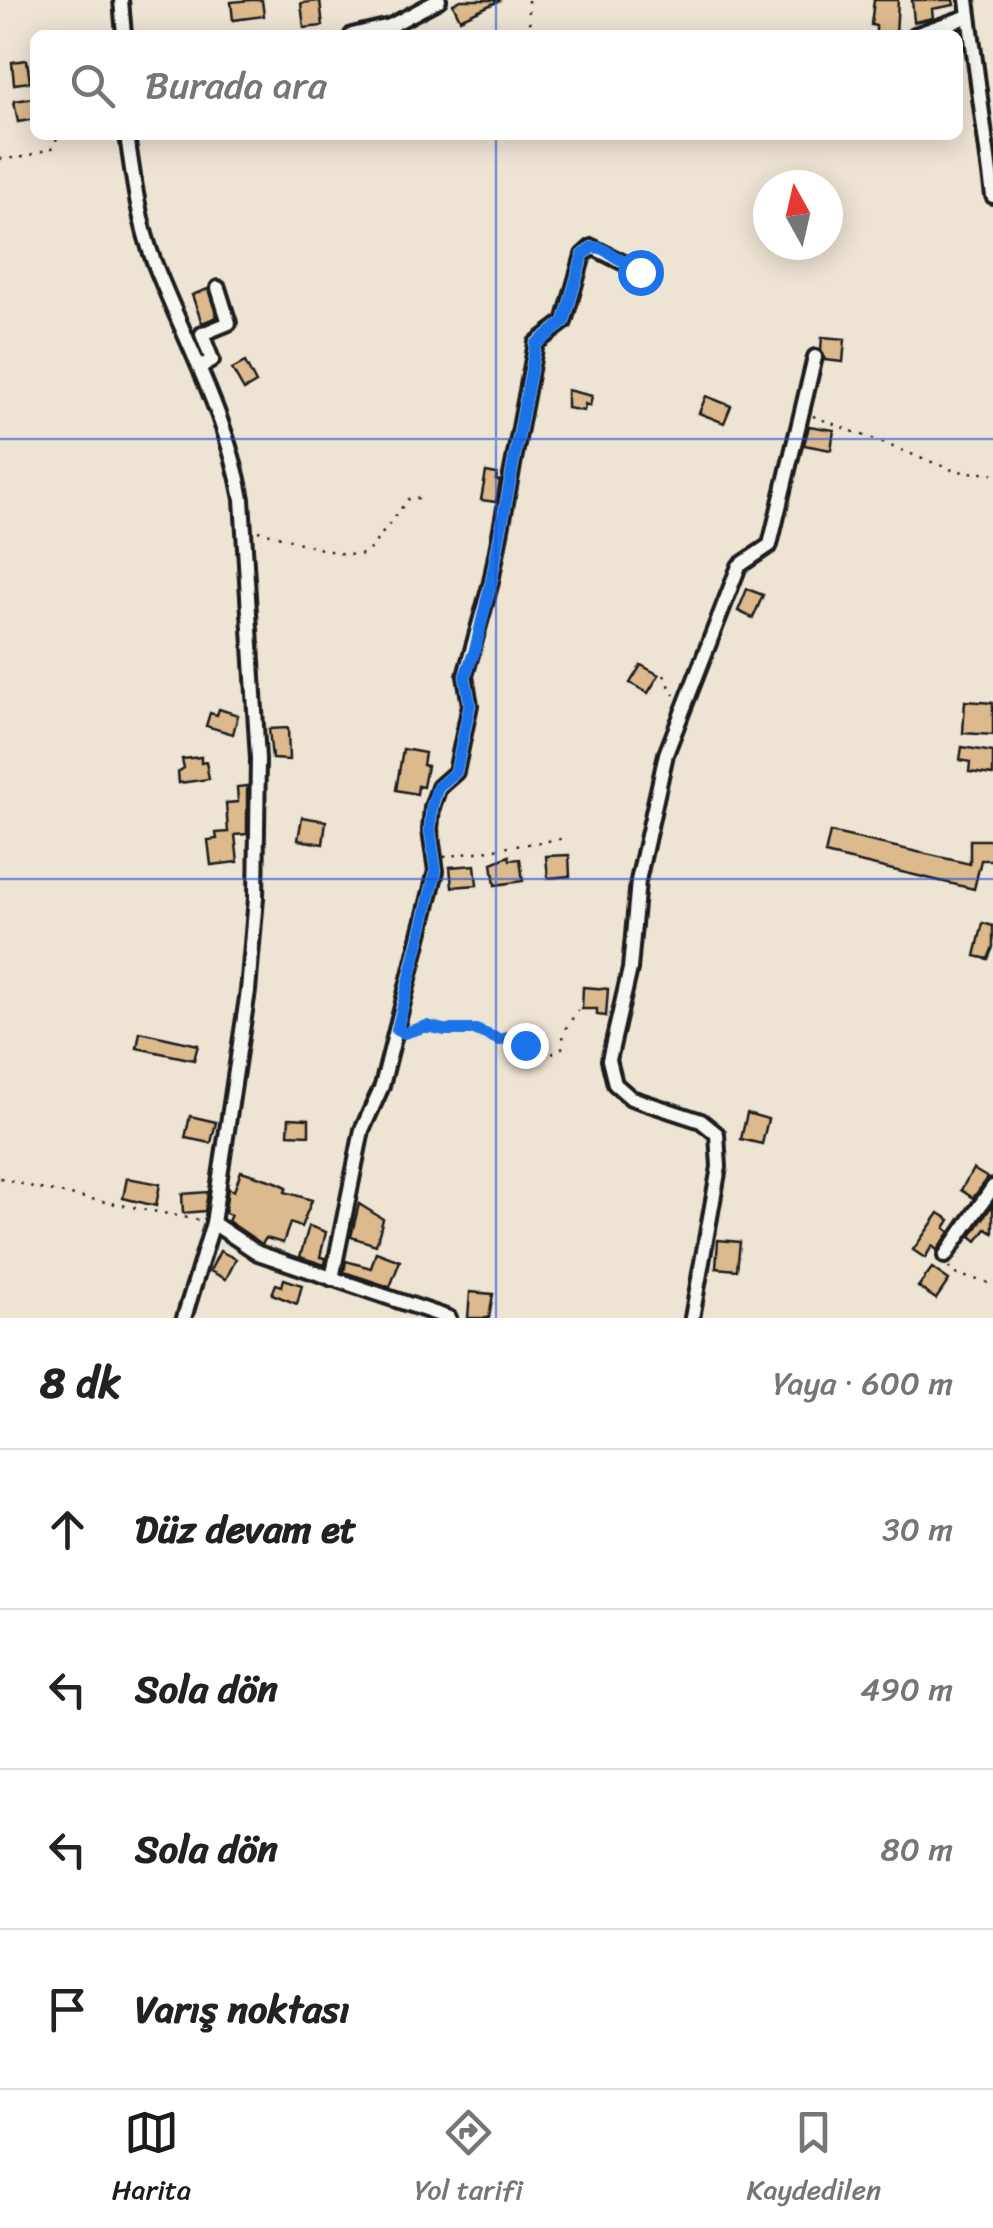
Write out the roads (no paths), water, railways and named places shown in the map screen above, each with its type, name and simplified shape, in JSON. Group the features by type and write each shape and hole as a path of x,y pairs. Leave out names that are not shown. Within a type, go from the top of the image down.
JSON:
{"street":[{"path":"121,0 124,30"},
{"path":"373,30 390,26 439,0"},
{"path":"967,0 993,196"},
{"path":"929,30 970,16"},
{"path":"128,140 154,261 235,460 243,527 260,829 248,991 213,1223 184,1318"},
{"path":"332,1279 362,1130 382,1086 436,871 432,858 432,806 438,787 456,772 470,704 465,676 491,582 536,344 564,322 583,255 592,247 601,248 640,272 652,271"},
{"path":"200,367 212,360 202,334 229,323 218,288"},
{"path":"692,1318 719,1168 717,1134 701,1121 632,1098 614,1084 609,1060 630,970 638,881 666,754 739,566 770,545 815,357"},
{"path":"945,1256 993,1187"},
{"path":"213,1223 258,1253 449,1318"}]}
